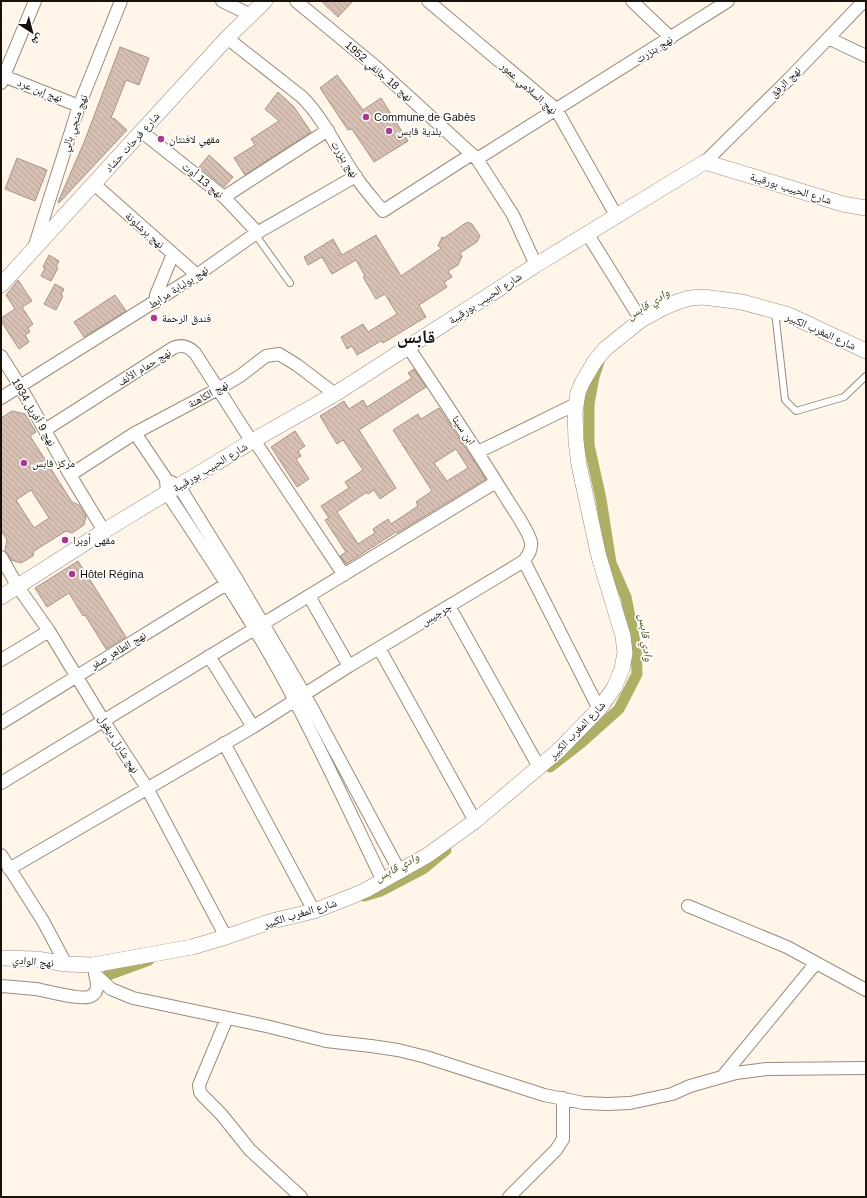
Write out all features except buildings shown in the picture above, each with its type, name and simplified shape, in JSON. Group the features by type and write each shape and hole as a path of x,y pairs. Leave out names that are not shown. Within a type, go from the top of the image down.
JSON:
{"street":[{"path":"2,78 35,1"},
{"name":"نهج منجي بالي","path":"34,248 79,106 121,1"},
{"path":"222,1 251,15"},
{"name":"شارع فرحات حشاد","path":"1,285 227,38 265,1"},
{"name":"نهج 18 جانفي 1952","path":"296,1 376,67 474,157 513,215 536,265"},
{"name":"نهج السلامي عمور","path":"428,1 556,110 616,217"},
{"path":"632,1 671,38"},
{"name":"نهج بنزرت","path":"227,38 302,97 312,107 356,176 383,211 556,110 728,1"},
{"name":"نهج الرفق","path":"705,162 788,80 864,1"},
{"path":"828,38 866,56"},
{"name":"نهج إبن عرد","path":"2,78 79,106"},
{"path":"224,197 328,130"},
{"name":"نهج 13 أوت","path":"142,132 224,197 256,234"},
{"name":"شارع الحبيب بورقيبة","path":"1,598 171,486 335,394 587,233 616,217 705,162 843,204 866,208"},
{"name":"نهج بولبابة مرابط","path":"1,398 156,302 256,234 356,176"},
{"name":"نهج برشلونة","path":"94,184 197,275"},
{"path":"587,233 641,320"},
{"path":"156,302 156,295 173,254"},
{"name":"شارع المغرب الكبير","path":"66,964 94,970 192,947 226,938 272,921 314,911 350,897 400,872 428,855 475,820 558,751 600,709 614,688 622,669 625,654 623,636 600,557 579,465 575,421 576,404 582,383 595,361 606,349 641,320 665,307 690,298 703,297 742,302 788,315 866,351"},
{"name":"نهج حمام الأنف","path":"45,430 173,348 185,346 195,353 344,575"},
{"name":"ابن سينا","path":"408,347 478,452 528,535 531,543 530,553 524,561"},
{"name":"نهج الكاهنة","path":"70,475 136,433 240,376 266,356 279,354 297,365 335,394"},
{"name":"نهج 9 أفريل 1934","path":"1,356 104,531"},
{"path":"478,452 576,404"},
{"path":"136,433 232,580 400,872"},
{"path":"1,783 496,482"},
{"name":"نهج شارل ديغول","path":"1,557 18,587 49,630 146,788 226,938"},
{"path":"524,561 600,709"},
{"name":"جرجيس","path":"9,869 253,727 349,666 524,561"},
{"name":"نهج الطاهر صفر","path":"1,723 232,580"},
{"path":"309,596 349,666"},
{"path":"449,606 539,767"},
{"path":"1,660 49,630"},
{"path":"379,648 475,820"},
{"path":"209,656 253,727"},
{"path":"300,698 383,881"},
{"path":"224,743 314,911"},
{"path":"1,856 43,921 66,964"},
{"path":"688,906 787,947 866,990"},
{"name":"نهج الوادي","path":"1,958 37,959 66,964"},
{"path":"722,1077 816,963"},
{"path":"1,986 35,989 87,998 96,993 97,989 94,970"},
{"path":"94,970 111,988 133,998 259,1024 326,1041 398,1050 426,1057 544,1094 584,1103 630,1103 672,1094 690,1086 736,1073 767,1068 866,1068"},
{"path":"227,1018 199,1085 200,1092 221,1114 250,1150 301,1197"},
{"path":"509,1197 556,1150 563,1139 563,1098"}],"lane":[{"path":"256,234 290,283"},
{"path":"775,311 785,400 796,411 844,397 866,376"}],"waterway":[{"name":"وادي قابس","path":"550,767 581,743 619,709 637,674 636,647 626,597 611,563 601,499 589,445 589,404 594,377 599,362"},
{"name":"وادي قابس","path":"364,896 381,891 423,869 446,850"},
{"name":"وادي قابس","path":"108,975 149,960"}],"place":[{"name":"Commune de Gabès","path":"366,117"},
{"name":"بلدية قابس","path":"389,131"},
{"name":"مقهي لافنتان","path":"161,139"},
{"name":"فندق الرحمة","path":"154,318"},
{"name":"مركز قابس","path":"24,463"},
{"name":"مقهى أوبرا","path":"65,540"},
{"name":"Hôtel Régina","path":"72,574"}],"district":[{"name":"قابس","path":"416,336"}]}
